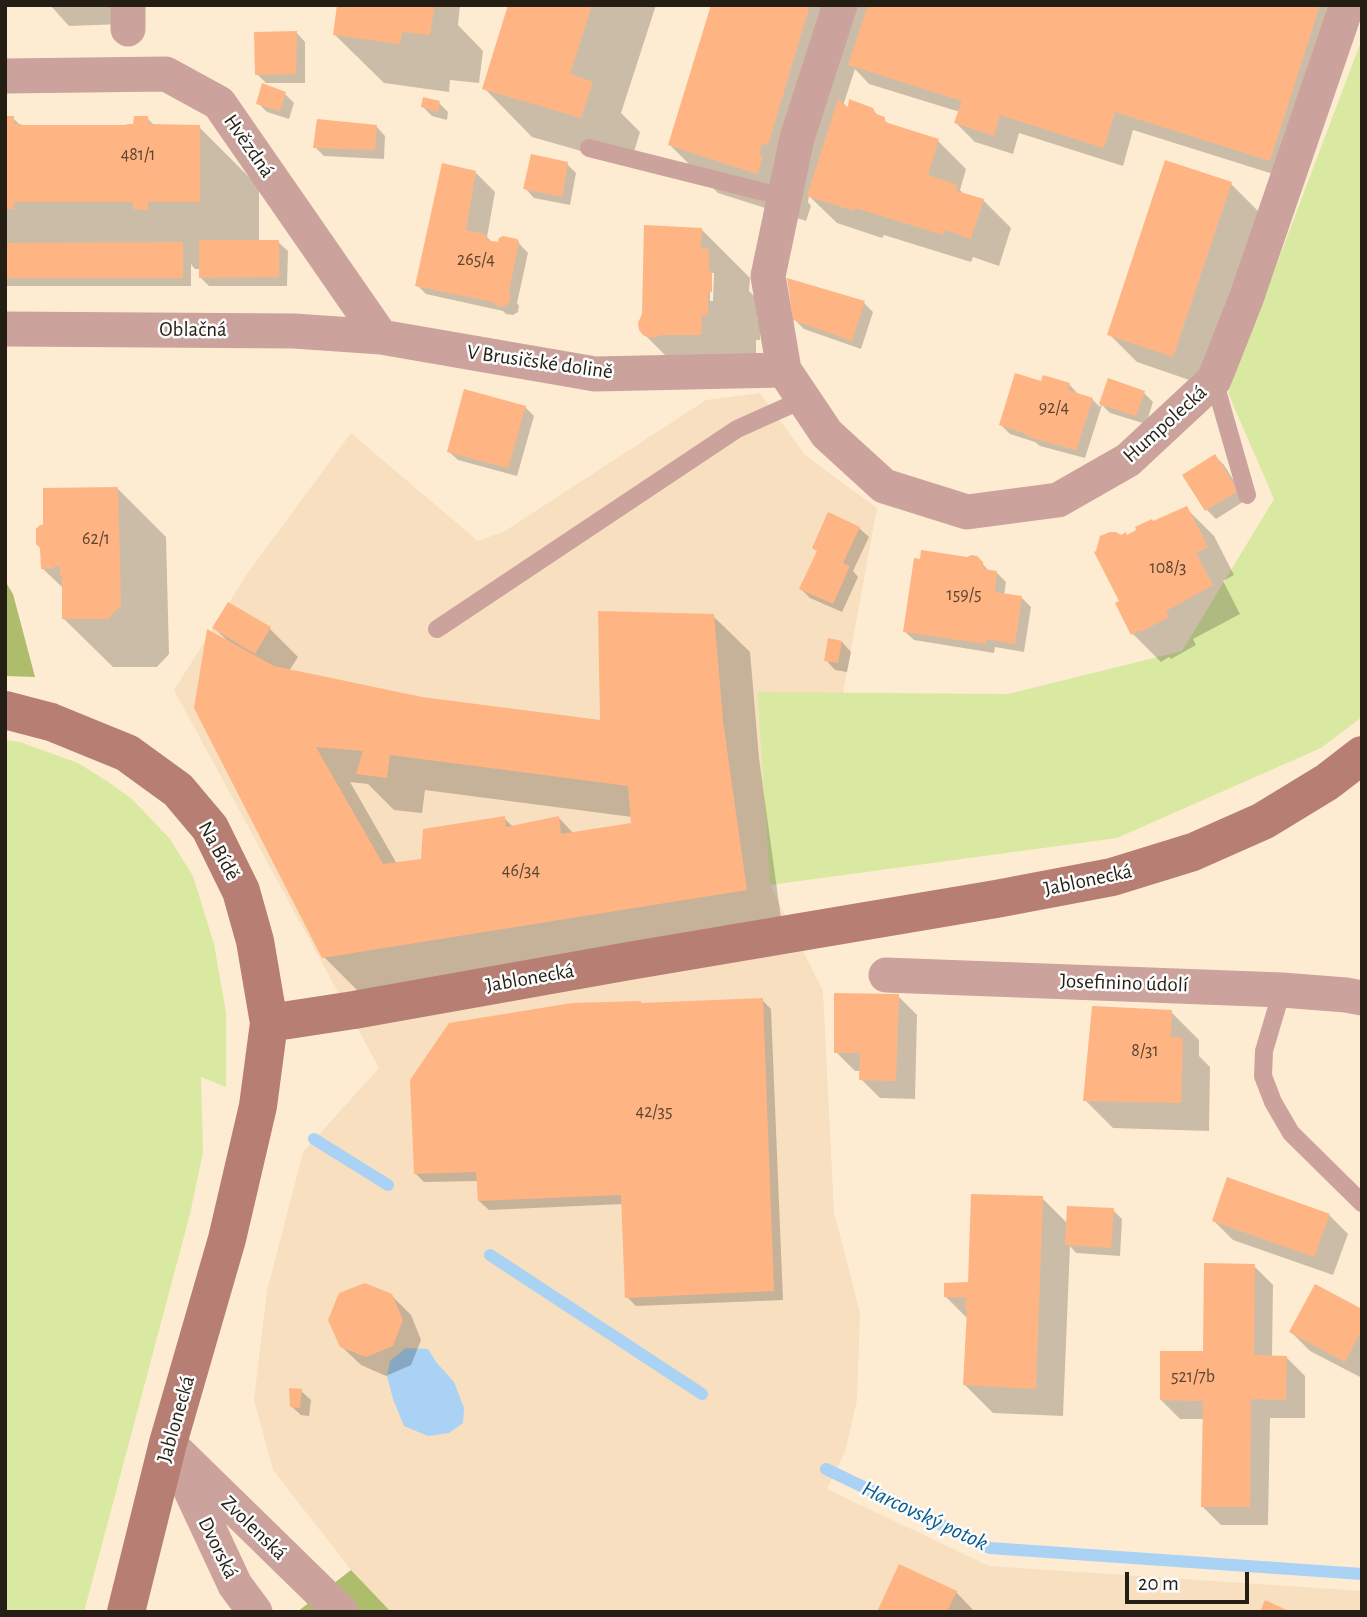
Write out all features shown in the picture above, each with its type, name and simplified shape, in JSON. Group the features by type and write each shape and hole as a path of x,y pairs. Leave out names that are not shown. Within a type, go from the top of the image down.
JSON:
{"main road":[{"name":"Na Bídě","path":"5,710 51,722 127,753 178,790 210,828 241,891 255,941 269,1023"},
{"name":"Jablonecká","path":"126,1612 168,1443 227,1239 258,1106 269,1023 1112,877 1193,852 1263,821 1327,782 1362,755"}],"street":[{"name":"Humpolecká","path":"840,5 797,138 768,276 784,370 827,434 884,486 967,512 1058,500 1128,460 1214,380 1246,299 1347,5"},
{"name":"Hvězdná","path":"5,76 166,74 219,103 381,337"},
{"name":"Oblačná","path":"5,330 294,331 381,337"},
{"name":"V Brusičské dolině","path":"381,337 596,374 784,370"},
{"name":"Josefinino údolí","path":"886,975 1282,990 1362,998"},
{"name":"Dvorská","path":"168,1443 235,1585 255,1612"},
{"name":"Zvolenská","path":"168,1443 341,1612"}],"lane":[{"path":"589,148 784,197"},
{"path":"1214,380 1247,495"},
{"path":"437,629 737,429 804,400"},
{"path":"1282,990 1264,1051 1263,1076 1273,1102 1291,1133 1362,1203"}],"shaded area":[{"path":"760,393 805,455 877,508 843,693 757,693 770,885 823,991 834,1212 860,1313 857,1400 845,1452 827,1489 989,1566 1362,1591 1362,1612 391,1612 351,1570 273,1470 254,1400 267,1291 303,1152 379,1068 174,690 249,571 351,433 478,541 505,531 706,400"}],"green space":[{"path":"1362,39 1362,717 1321,748 1117,838 770,885 757,692 1008,694 1182,651 1274,499 1228,393"},
{"path":"5,581 13,594 35,677 5,676"},
{"path":"5,740 20,742 78,763 132,799 170,839 193,876 214,944 226,1013 226,1087 201,1077 203,1152 190,1214 84,1612 5,1612"},
{"path":"351,1570 391,1612 297,1612"}],"water":[{"path":"406,1348 428,1349 454,1382 464,1408 463,1423 449,1433 428,1436 404,1426 387,1376 390,1361"}],"building":[{"path":"337,5 435,5 430,35 402,32 400,44 333,35"},
{"path":"508,5 592,5 570,74 593,82 581,118 482,89"},
{"path":"711,5 810,5 768,145 762,144 759,155 763,156 757,174 668,145"},
{"path":"868,5 1320,5 1270,161 1115,112 1104,148 1000,115 994,136 954,123 962,101 848,65"},
{"path":"297,31 296,74 255,75 254,32"},
{"path":"262,83 286,92 280,111 256,104"},
{"path":"423,97 440,101 438,112 421,107"},
{"path":"838,99 848,107 849,99 873,108 876,114 885,117 885,122 939,139 928,175 958,185 953,203 957,191 984,199 971,239 945,230 943,235 807,196"},
{"path":"5,116 14,116 14,124 21,125 126,125 133,124 134,116 148,116 149,124 200,125 200,202 148,202 148,210 133,209 133,202 14,202 14,209 5,209"},
{"path":"317,119 377,125 375,150 313,148"},
{"path":"531,154 568,162 562,197 523,189"},
{"path":"1165,160 1232,182 1173,357 1107,335"},
{"path":"442,163 476,171 466,230 487,235 486,240 498,242 503,236 517,239 519,242 509,292 511,295 509,303 503,307 493,302 415,286"},
{"path":"644,225 702,228 701,248 709,249 712,292 708,292 708,315 702,315 701,335 662,335 653,338 644,336 639,330 638,323 642,314"},
{"path":"199,240 279,240 279,277 199,278"},
{"path":"183,242 183,278 5,278 5,243"},
{"path":"787,278 865,301 852,341 793,320"},
{"path":"1015,373 1041,381 1043,375 1070,383 1068,390 1093,398 1076,450 1029,437 999,425"},
{"path":"1108,378 1145,391 1136,416 1099,404"},
{"path":"464,389 526,406 508,468 447,452"},
{"path":"1215,454 1238,491 1205,511 1182,475"},
{"path":"118,487 121,605 108,619 62,619 60,566 41,569 40,548 36,544 36,529 43,525 43,488"},
{"path":"1187,506 1208,547 1196,553 1213,585 1166,611 1169,617 1131,635 1115,603 1119,601 1094,552 1100,536 1110,532 1121,535 1126,532 1127,535 1136,530 1135,527"},
{"path":"828,512 860,527 843,563 850,566 833,604 799,589 817,551 812,548"},
{"path":"921,550 977,556 983,562 984,569 997,571 995,592 1022,596 1015,644 986,639 986,644 903,632 914,558 920,559"},
{"path":"228,602 271,627 255,654 212,628"},
{"path":"598,611 714,614 723,721 747,890 322,958 194,708 207,629 274,666 422,697 600,720","holes":["316,747 363,751 356,774 387,778 390,755 628,786 631,823 561,834 559,816 506,827 505,816 423,829 421,859 383,864"]},
{"path":"828,638 842,641 838,663 824,661"},
{"path":"834,993 899,994 896,1081 859,1080 860,1053 834,1053"},
{"path":"763,998 774,1291 625,1298 621,1195 478,1201 476,1172 414,1174 410,1080 449,1023 572,1003"},
{"path":"1092,1006 1172,1010 1171,1037 1183,1038 1181,1103 1083,1101"},
{"path":"1227,1177 1330,1214 1314,1257 1212,1221"},
{"path":"971,1194 1043,1196 1036,1389 963,1385 967,1310 964,1304 968,1298 944,1297 944,1283 968,1282"},
{"path":"1067,1206 1114,1208 1111,1248 1065,1245"},
{"path":"1204,1263 1255,1264 1254,1355 1287,1356 1286,1400 1251,1399 1250,1507 1201,1507 1203,1401 1160,1400 1160,1351 1203,1351"},
{"path":"365,1283 392,1294 403,1320 393,1346 366,1357 340,1347 328,1320 339,1293"},
{"path":"1315,1284 1362,1309 1362,1329 1345,1362 1289,1332"},
{"path":"289,1388 302,1389 300,1408 290,1407"},
{"path":"899,1564 957,1591 947,1612 877,1612"},
{"path":"1265,1600 1291,1612 1260,1612"}],"waterway":[{"name":"Harcovský potok","path":"314,1139 388,1185"},
{"name":"Harcovský potok","path":"490,1255 702,1394"},
{"name":"Harcovský potok","path":"826,1469 990,1548 1362,1574"}]}
